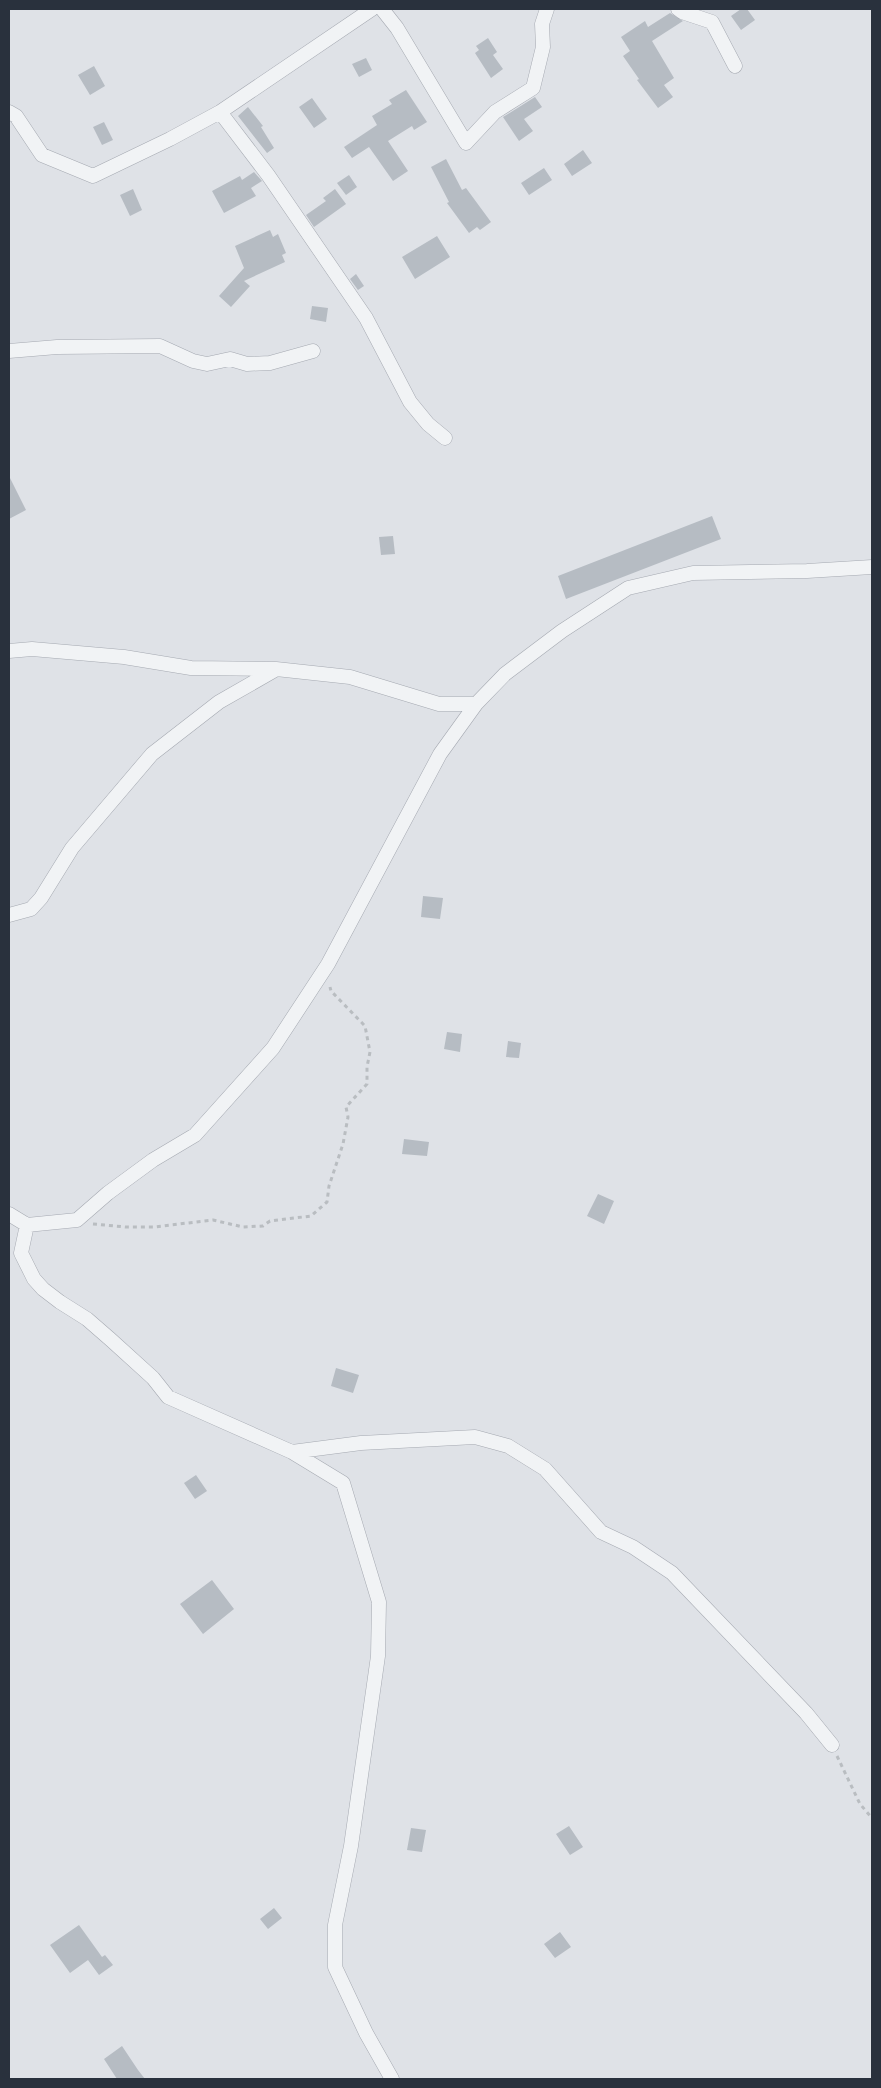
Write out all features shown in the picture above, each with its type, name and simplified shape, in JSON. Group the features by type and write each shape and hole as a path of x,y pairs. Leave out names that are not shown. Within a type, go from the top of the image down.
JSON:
{"street":[{"path":"9,112 16,116 42,155 93,176 170,139 220,112 372,9"},
{"path":"382,9 397,28 466,143 495,112 533,88 543,47 542,24 547,9"},
{"path":"678,9 712,22 735,66"},
{"path":"220,112 268,175 366,318 410,402 428,424 445,438"},
{"path":"9,351 57,347 160,346 193,361 207,364 230,359 246,364 270,363 313,351"},
{"path":"9,1214 27,1225 77,1220 108,1193 153,1160 195,1135 272,1048 328,964 440,754 476,704 505,674 562,631 628,588 693,573 807,571 872,567"},
{"path":"9,651 32,649 124,657 191,668 276,670 350,677 439,704 476,704"},
{"path":"9,915 31,909 41,898 72,848 152,754 219,702 276,670"},
{"path":"27,1225 21,1253 34,1278 60,1302 87,1320 110,1339 153,1378 168,1397 292,1452 343,1483 379,1602 378,1656 351,1846 335,1925 335,1967 366,2033 392,2079"},
{"path":"292,1452 361,1443 475,1437 508,1446 545,1469 601,1532 633,1547 672,1574 806,1713 832,1745"}],"path":[{"path":"77,1220 101,1226 126,1227 176,1226 213,1220 243,1227 263,1226 270,1221 310,1216 327,1202 328,1186 343,1144 348,1117 346,1107 367,1084 367,1067 370,1052 365,1026 331,991 328,964"},
{"path":"832,1745 860,1804 872,1818"}],"building":[{"path":"741,9 747,9 755,20 741,30 731,16"},
{"path":"670,13 683,21 652,41 674,78 664,85 673,97 658,108 637,80 639,79 623,56 630,51 621,37 645,21 648,27"},
{"path":"488,38 497,52 493,55 503,69 491,78 475,53 479,50 476,46"},
{"path":"366,58 372,70 359,77 352,64"},
{"path":"94,66 105,86 90,95 78,75"},
{"path":"406,90 427,122 414,130 412,126 388,141 408,171 393,181 369,147 352,158 344,147 377,125 372,116 392,104 389,100"},
{"path":"535,97 542,107 524,119 533,131 519,141 503,117"},
{"path":"312,98 327,119 314,128 299,107"},
{"path":"248,107 263,126 261,127 274,148 267,153 238,116"},
{"path":"104,122 113,140 102,145 93,127"},
{"path":"583,150 592,163 572,176 564,164"},
{"path":"446,159 462,190 466,188 491,222 480,230 477,227 469,233 447,203 449,202 431,167"},
{"path":"544,168 552,180 529,195 521,183"},
{"path":"254,172 262,181 251,188 256,196 224,213 212,191 240,176 242,180"},
{"path":"349,175 357,187 346,195 337,183"},
{"path":"133,189 142,210 130,216 120,195"},
{"path":"335,189 346,204 314,227 306,215 326,201 323,198"},
{"path":"270,230 273,237 278,234 286,253 282,255 285,262 244,281 250,286 231,307 219,296 244,268 235,246"},
{"path":"437,236 450,257 415,279 402,257"},
{"path":"356,274 364,286 358,290 350,279"},
{"path":"312,306 328,308 326,322 310,319"},
{"path":"9,476 26,510 9,519"},
{"path":"712,516 721,539 566,599 558,576"},
{"path":"393,536 395,554 381,555 379,537"},
{"path":"423,896 443,898 440,919 421,917"},
{"path":"447,1032 462,1034 460,1052 444,1049"},
{"path":"508,1041 521,1043 519,1058 506,1057"},
{"path":"404,1139 429,1142 427,1156 402,1154"},
{"path":"598,1194 614,1201 604,1224 587,1216"},
{"path":"336,1368 359,1375 353,1393 331,1386"},
{"path":"196,1475 207,1491 195,1499 184,1483"},
{"path":"212,1580 234,1609 203,1634 180,1604"},
{"path":"569,1826 583,1847 570,1855 556,1834"},
{"path":"411,1828 426,1830 422,1852 407,1850"},
{"path":"274,1908 282,1918 268,1929 260,1919"},
{"path":"79,1925 102,1957 105,1955 113,1965 99,1975 88,1960 70,1973 50,1945"},
{"path":"560,1932 571,1947 555,1958 544,1944"},
{"path":"122,2046 145,2079 117,2079 104,2059"}]}
